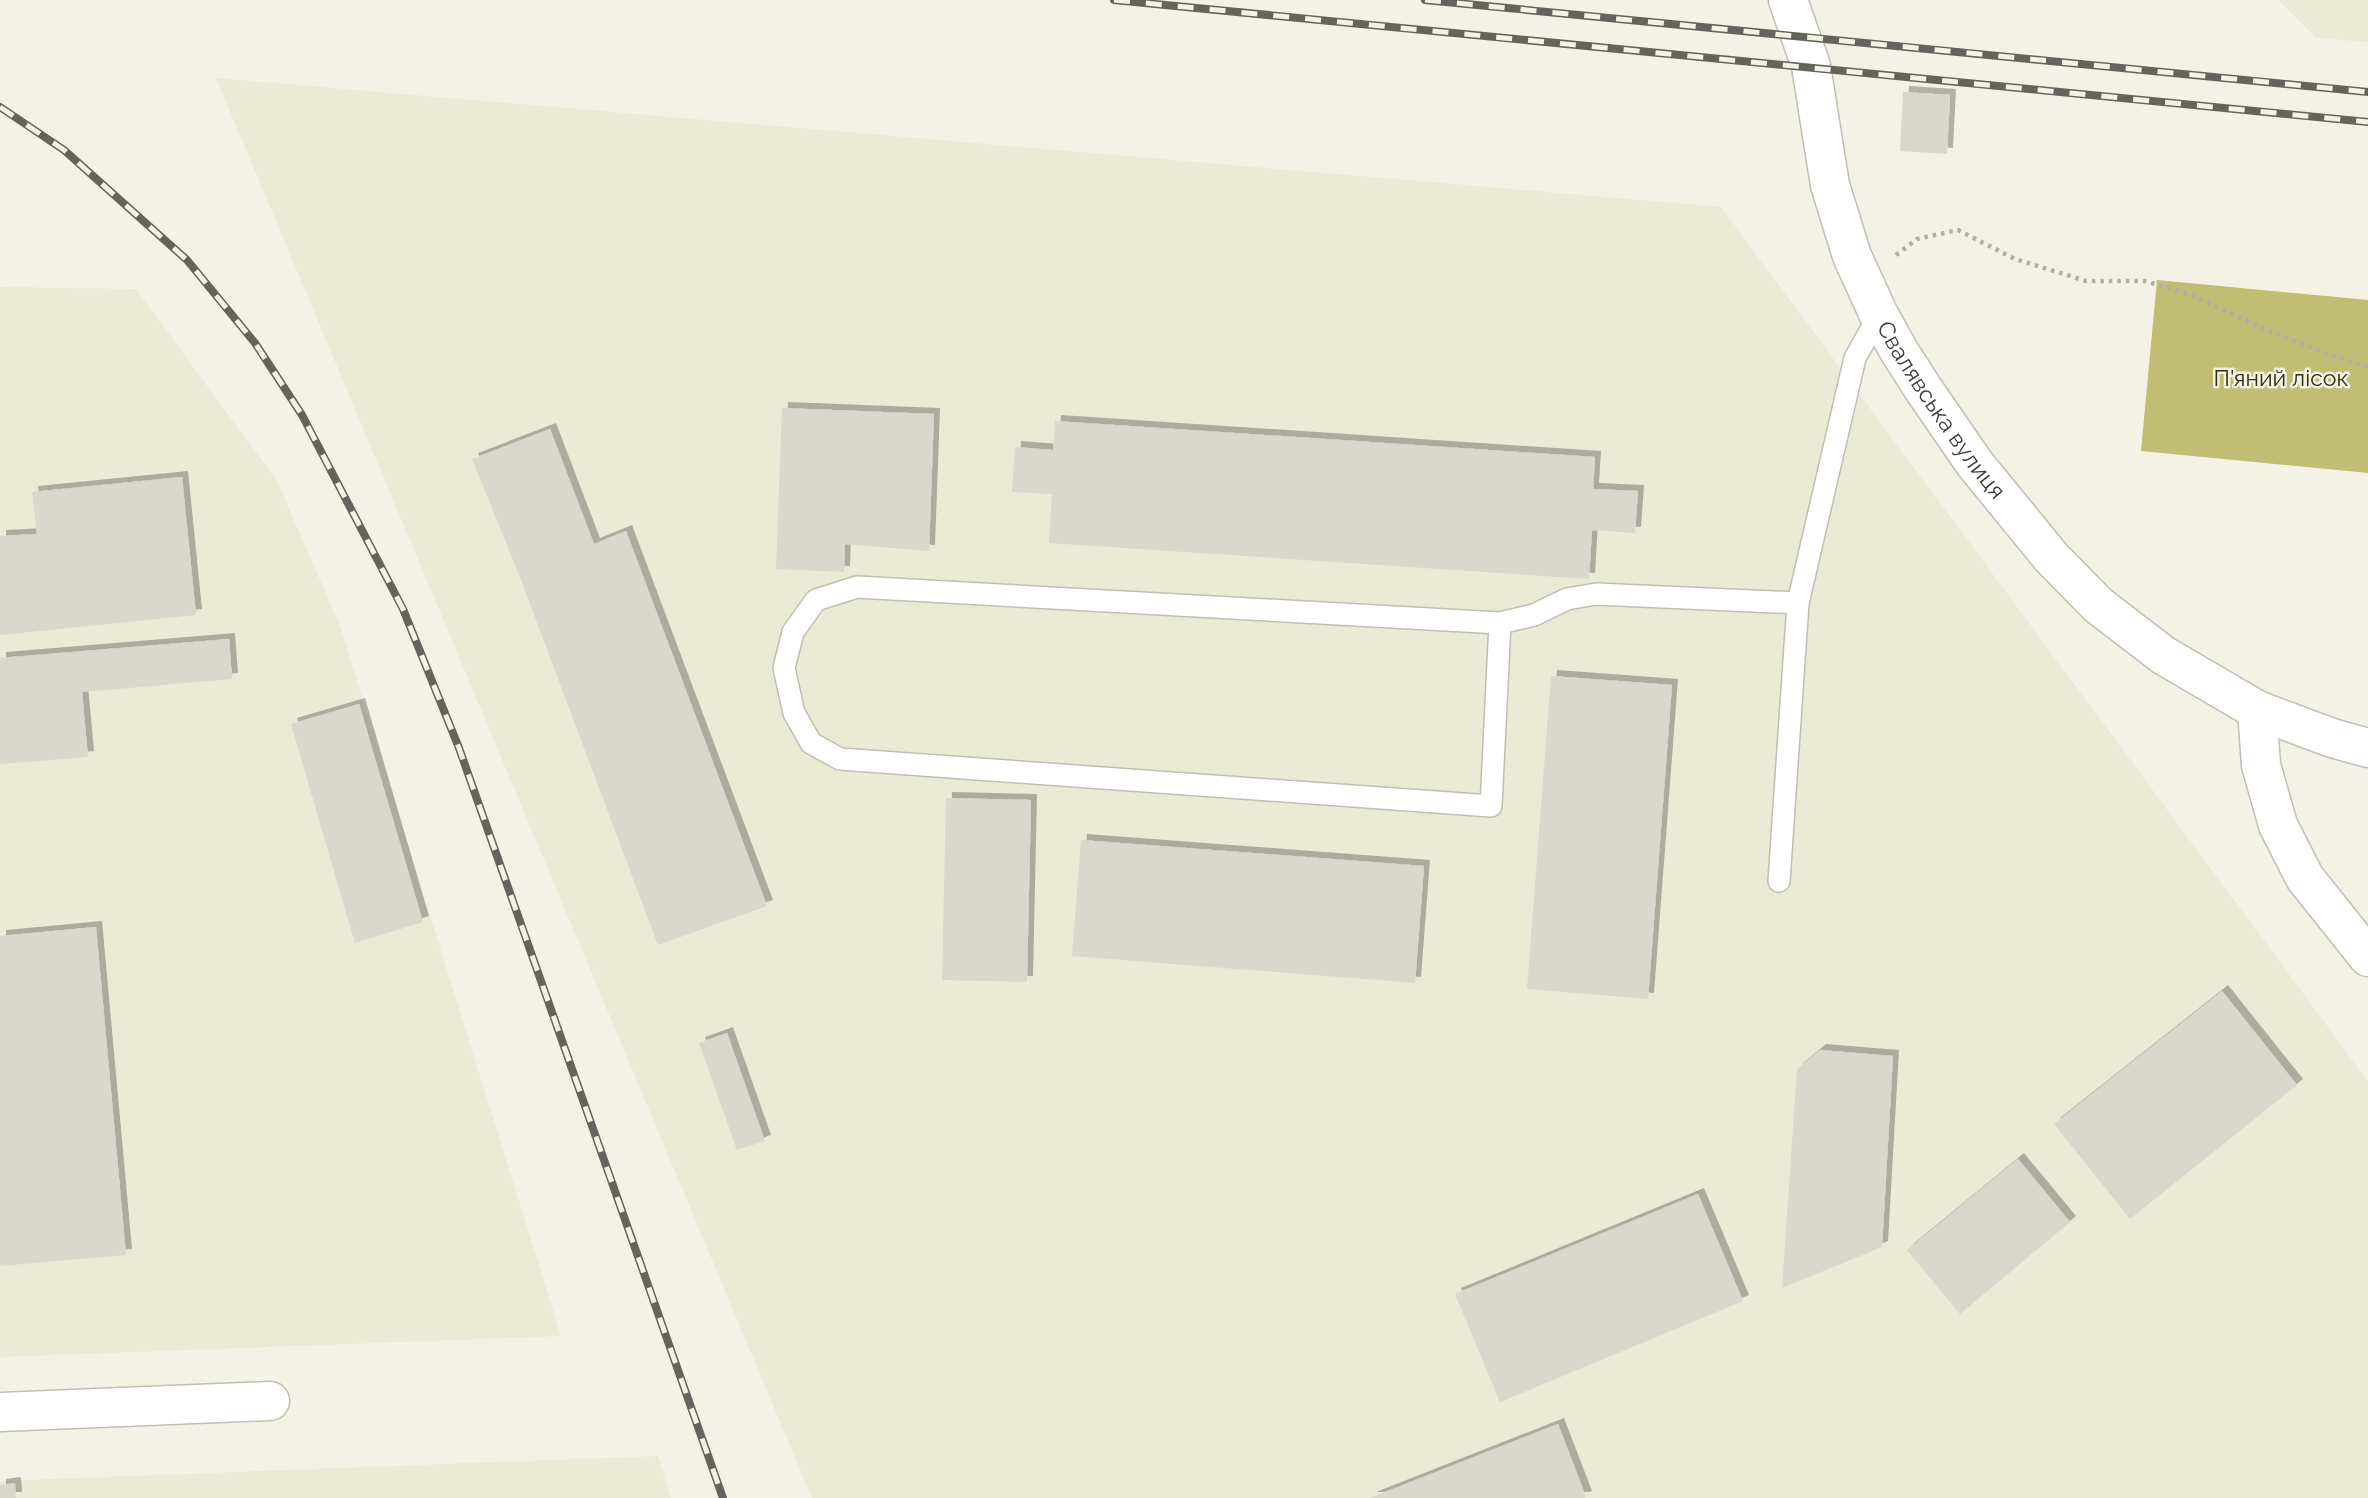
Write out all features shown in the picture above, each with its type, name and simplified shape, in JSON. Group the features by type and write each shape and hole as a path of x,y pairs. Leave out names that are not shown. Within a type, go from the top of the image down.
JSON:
{"street":[{"name":"Свалявська вулиця","path":"1788,0 1811,66 1830,185 1853,257 1879,315 1924,390 1968,454 2051,557 2098,605 2163,655 2257,710 2332,738 2368,748"},
{"path":"2257,710 2261,765 2278,825 2305,878 2368,957"},
{"path":"0,1412 270,1401"}],"lane":[{"path":"1779,881 1798,603 1855,358 1879,315"},
{"path":"1500,623 1490,806 840,759 811,743 794,713 784,668 793,632 816,600 857,587 1500,623 1534,615 1567,599 1596,594 1798,603"}],"path":[{"path":"1889,260 1917,239 1958,230 2015,259 2086,281 2146,281 2191,295 2259,327 2368,367"}],"shaded area":[{"path":"2278,0 2368,0 2368,42 2316,38"},
{"path":"216,78 1721,207 2368,1081 2368,1498 812,1498"},
{"path":"0,287 136,289 277,481 340,626 561,1336 0,1357"},
{"path":"658,1456 671,1498 0,1498 0,1481"}],"green space":[{"name":"П'яний лісок","path":"2157,280 2368,300 2368,473 2141,451"}],"building":[{"path":"1903,92 1950,95 1947,154 1900,151"},
{"path":"782,408 934,414 929,551 845,544 844,572 776,569"},
{"path":"1055,421 1595,457 1593,489 1638,491 1635,533 1592,530 1589,579 1049,543 1052,494 1012,492 1015,447 1053,450"},
{"path":"550,429 594,544 626,531 767,906 658,945 518,572 472,459"},
{"path":"182,477 196,615 0,635 0,536 37,534 32,492"},
{"path":"229,639 232,679 82,692 88,757 0,764 0,658"},
{"path":"1551,676 1672,685 1648,999 1527,989"},
{"path":"359,704 423,922 355,943 291,724"},
{"path":"946,798 1031,800 1027,982 942,980"},
{"path":"1081,840 1424,866 1415,983 1072,956"},
{"path":"96,927 126,1255 0,1266 0,936"},
{"path":"2222,991 2297,1085 2130,1219 2054,1124"},
{"path":"727,1033 765,1141 737,1150 699,1043"},
{"path":"1820,1050 1893,1056 1882,1247 1782,1288 1797,1069"},
{"path":"2018,1159 2070,1222 1960,1314 1907,1250"},
{"path":"1698,1194 1743,1301 1500,1402 1455,1294"},
{"path":"1558,1424 1586,1497 1370,1498"},
{"path":"15,1483 16,1498 0,1498 0,1485"}],"railway":[{"path":"1114,0 2368,122"},
{"path":"1425,0 2368,92"},
{"path":"0,107 64,150 187,260 255,343 302,415 403,609 459,748 723,1498"}]}
